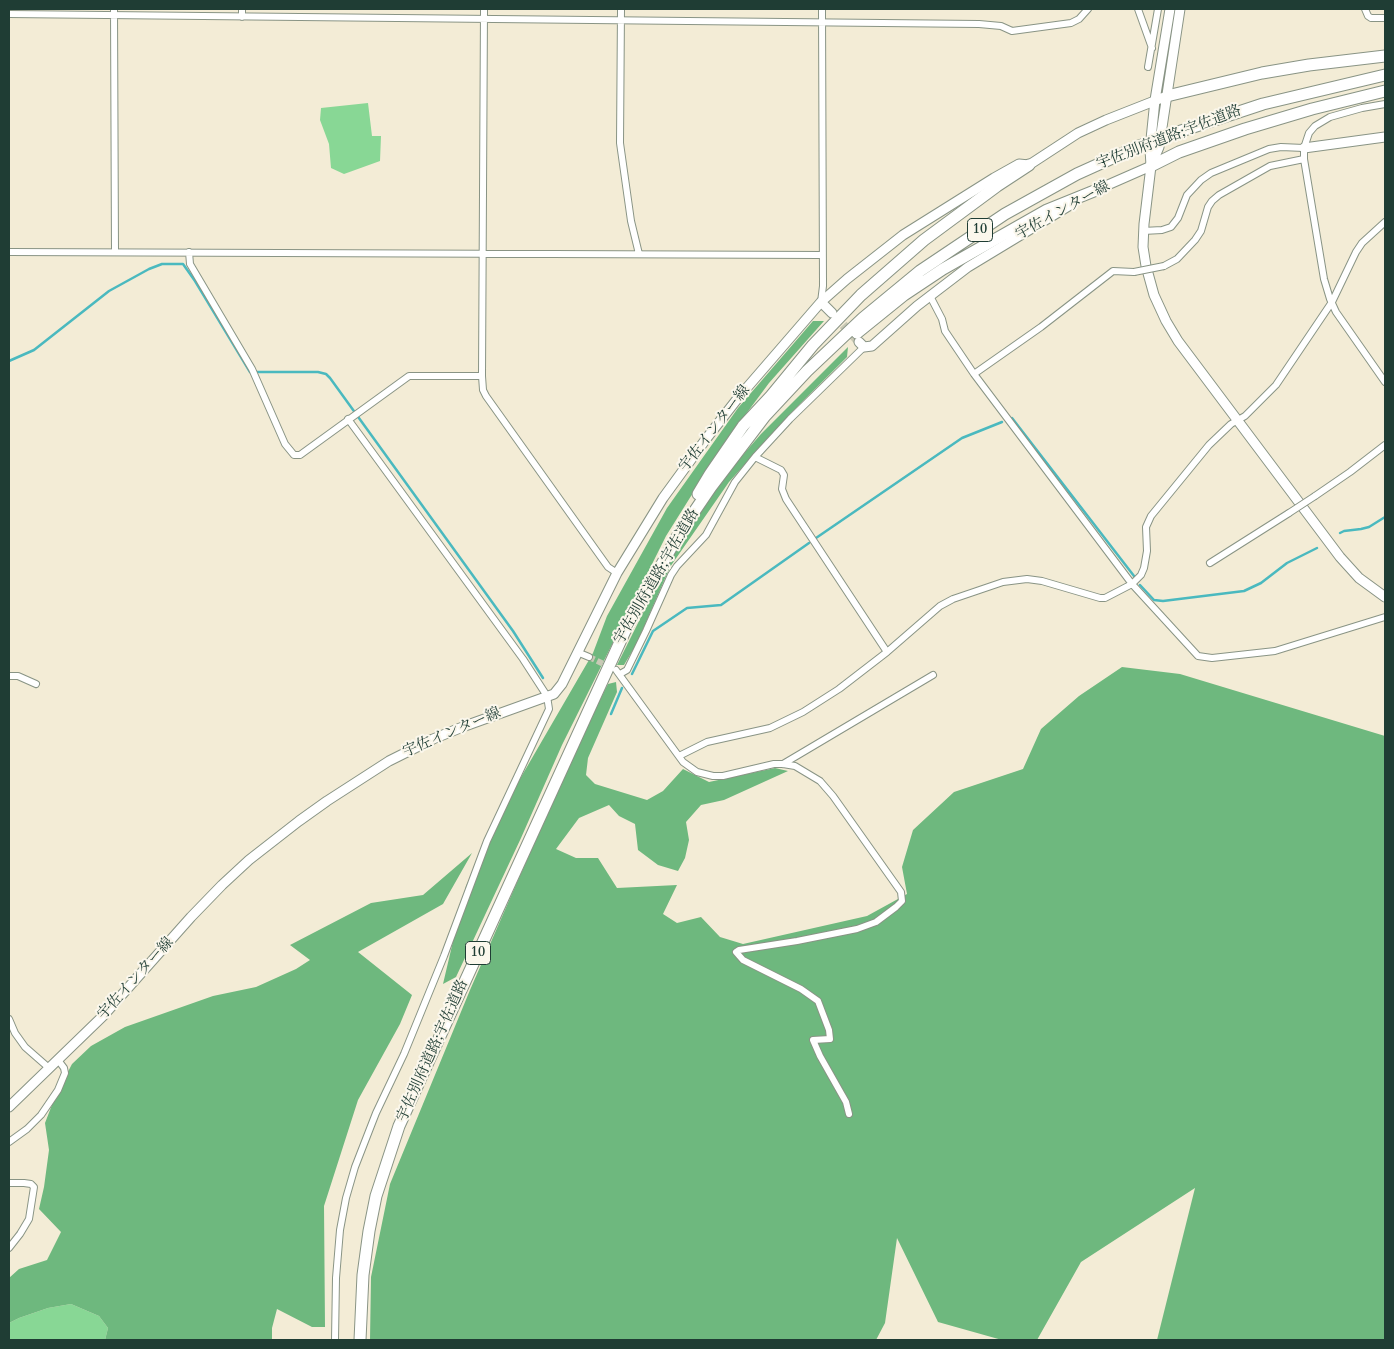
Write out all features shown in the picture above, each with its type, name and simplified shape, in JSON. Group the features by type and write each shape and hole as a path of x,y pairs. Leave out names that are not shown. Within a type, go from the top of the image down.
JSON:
{"highway":[{"path":"1161,98 1262,73 1385,56"},
{"name":"宇佐別府道路;宇佐道路","path":"360,1340 362,1275 369,1231 376,1196 399,1126 625,631 651,582 688,521 747,439 807,371 863,318 920,271 981,229 1077,174 1139,146 1263,104 1385,75"},
{"path":"1151,166 1179,152 1245,129 1312,109 1385,91"},
{"path":"651,582 661,556 710,474 743,426 813,345 861,295 902,258 997,186 1029,165"},
{"path":"838,341 856,333 904,295 970,253 1047,210 1099,189"}],"main road":[{"path":"1170,9 1161,98 1159,147 1151,166 1143,231 1146,266 1154,295 1178,341 1340,557 1359,578 1385,597"},
{"path":"1161,98 1180,9"},
{"name":"宇佐インター線","path":"9,1107 109,1010 191,917 222,885 249,860 299,821 389,761 465,726 554,694 562,684 617,573 663,498 738,398 821,302 869,260 903,234 1019,164 1029,165 1078,133 1126,110 1161,98"},
{"path":"1304,148 1385,137"},
{"name":"宇佐インター線","path":"861,345 872,346 917,306 968,267 1099,189 1151,166"},
{"path":"821,302 832,313"}],"street":[{"path":"242,9 242,17"},
{"path":"484,9 482,386 486,396 608,567 617,573"},
{"path":"621,9 620,144 631,221 639,254"},
{"path":"821,302 823,286 822,9"},
{"path":"9,14 114,12 242,17 986,25 1001,26 1017,31 1076,21 1088,9"},
{"path":"1138,9 1152,48"},
{"path":"1148,67 1158,9"},
{"path":"1365,9 1371,18 1385,18"},
{"path":"114,12 115,252"},
{"path":"1385,104 1330,117 1315,126 1309,133 1304,148 1304,159 1324,279 1336,312 1385,382"},
{"path":"1143,231 1162,230 1171,227 1178,218 1187,195 1211,173 1268,149 1281,147 1304,148"},
{"path":"974,374 1113,271 1134,272 1164,266 1177,259 1201,231 1208,207 1219,195 1270,166 1304,159"},
{"path":"679,756 707,742 756,732 784,722 818,703 887,652 940,606 953,599 1003,582 1027,579 1042,581 1100,598 1105,598 1132,584 1141,575 1144,568 1147,551 1146,527 1151,516 1209,445 1231,424 1245,416 1276,385 1332,302 1362,243 1385,222"},
{"path":"9,252 822,255"},
{"path":"189,252 190,264 252,369 291,454 300,455 409,376 482,376"},
{"path":"930,296 942,319 945,331 974,374 1132,584 1198,656 1207,658 1275,651 1385,617"},
{"path":"861,345 755,457 736,482 706,535 671,576 626,670 618,672 689,768 712,776 783,764 933,675"},
{"path":"335,1340 336,1271 340,1230 346,1198 355,1167 376,1113 404,1054 444,956 487,841 510,789 550,709 547,696 523,659 348,419"},
{"path":"1210,564 1315,496 1385,445"},
{"path":"755,457 781,470 784,475 782,489 786,499 887,652"},
{"path":"577,652 588,657"},
{"path":"9,676 18,676 36,684"},
{"path":"783,764 804,770 826,787 901,892 902,901 896,907 876,922 857,929 736,952 743,960 801,989 818,1001 829,1030 830,1039 813,1040 846,1102 849,1114"},
{"path":"9,1019 15,1033 25,1047 50,1068"},
{"path":"9,1142 27,1129 45,1111 58,1090 65,1073 58,1060"},
{"path":"9,1183 31,1184 34,1187 29,1219 9,1248"}],"green space":[{"path":"368,103 372,136 381,136 380,161 344,174 331,168 329,144 320,120 321,108"},
{"path":"813,321 824,321 769,383 723,445 666,536 562,745 456,977 443,984 466,886 517,784 593,653 607,616 667,508 738,408"},
{"path":"848,347 847,357 790,414 729,482 670,567 637,643 624,665 617,665 670,559 702,507 728,472 761,434"},
{"path":"1122,667 1180,674 1385,736 1385,1340 1157,1340 1195,1188 1081,1262 1037,1340 1002,1340 938,1322 897,1238 885,1323 876,1340 370,1340 371,1277 390,1184 470,990 589,721 608,684 616,682 617,692 588,758 586,775 595,784 647,800 663,791 683,769 709,782 775,768 788,771 724,800 701,805 686,822 689,840 685,858 678,871 658,865 638,850 635,824 619,816 609,805 579,818 556,849 576,858 598,858 617,888 677,885 663,914 677,923 701,917 720,937 743,944 867,916 907,894 902,867 913,830 954,792 1023,769 1041,729 1079,696"},
{"path":"472,853 443,904 358,952 412,995 400,1024 358,1100 324,1206 325,1327 312,1327 277,1309 272,1328 272,1340 105,1340 108,1328 99,1316 71,1304 48,1308 9,1323 9,1278 19,1269 47,1260 61,1232 39,1209 49,1150 45,1123 55,1097 72,1064 91,1046 125,1027 213,996 256,987 296,969 310,960 290,945 371,903 423,895"},
{"path":"71,1304 99,1316 108,1328 105,1340 9,1340 9,1323 48,1308"}],"waterway":[{"path":"9,361 34,350 109,291 162,264 183,264 250,372 318,372 326,374 330,378 513,631 543,678"},
{"path":"1012,418 1134,576"},
{"path":"816,538 962,438 1002,422"},
{"path":"1340,533 1369,527 1385,517"},
{"path":"632,674 653,631 687,608 721,605 809,543"},
{"path":"1140,585 1154,600 1163,601 1244,591 1261,583 1287,563 1317,548"},
{"path":"611,714 622,688"}],"tunnel":[{"path":"834,315 859,342"},
{"path":"589,657 610,667"}]}
